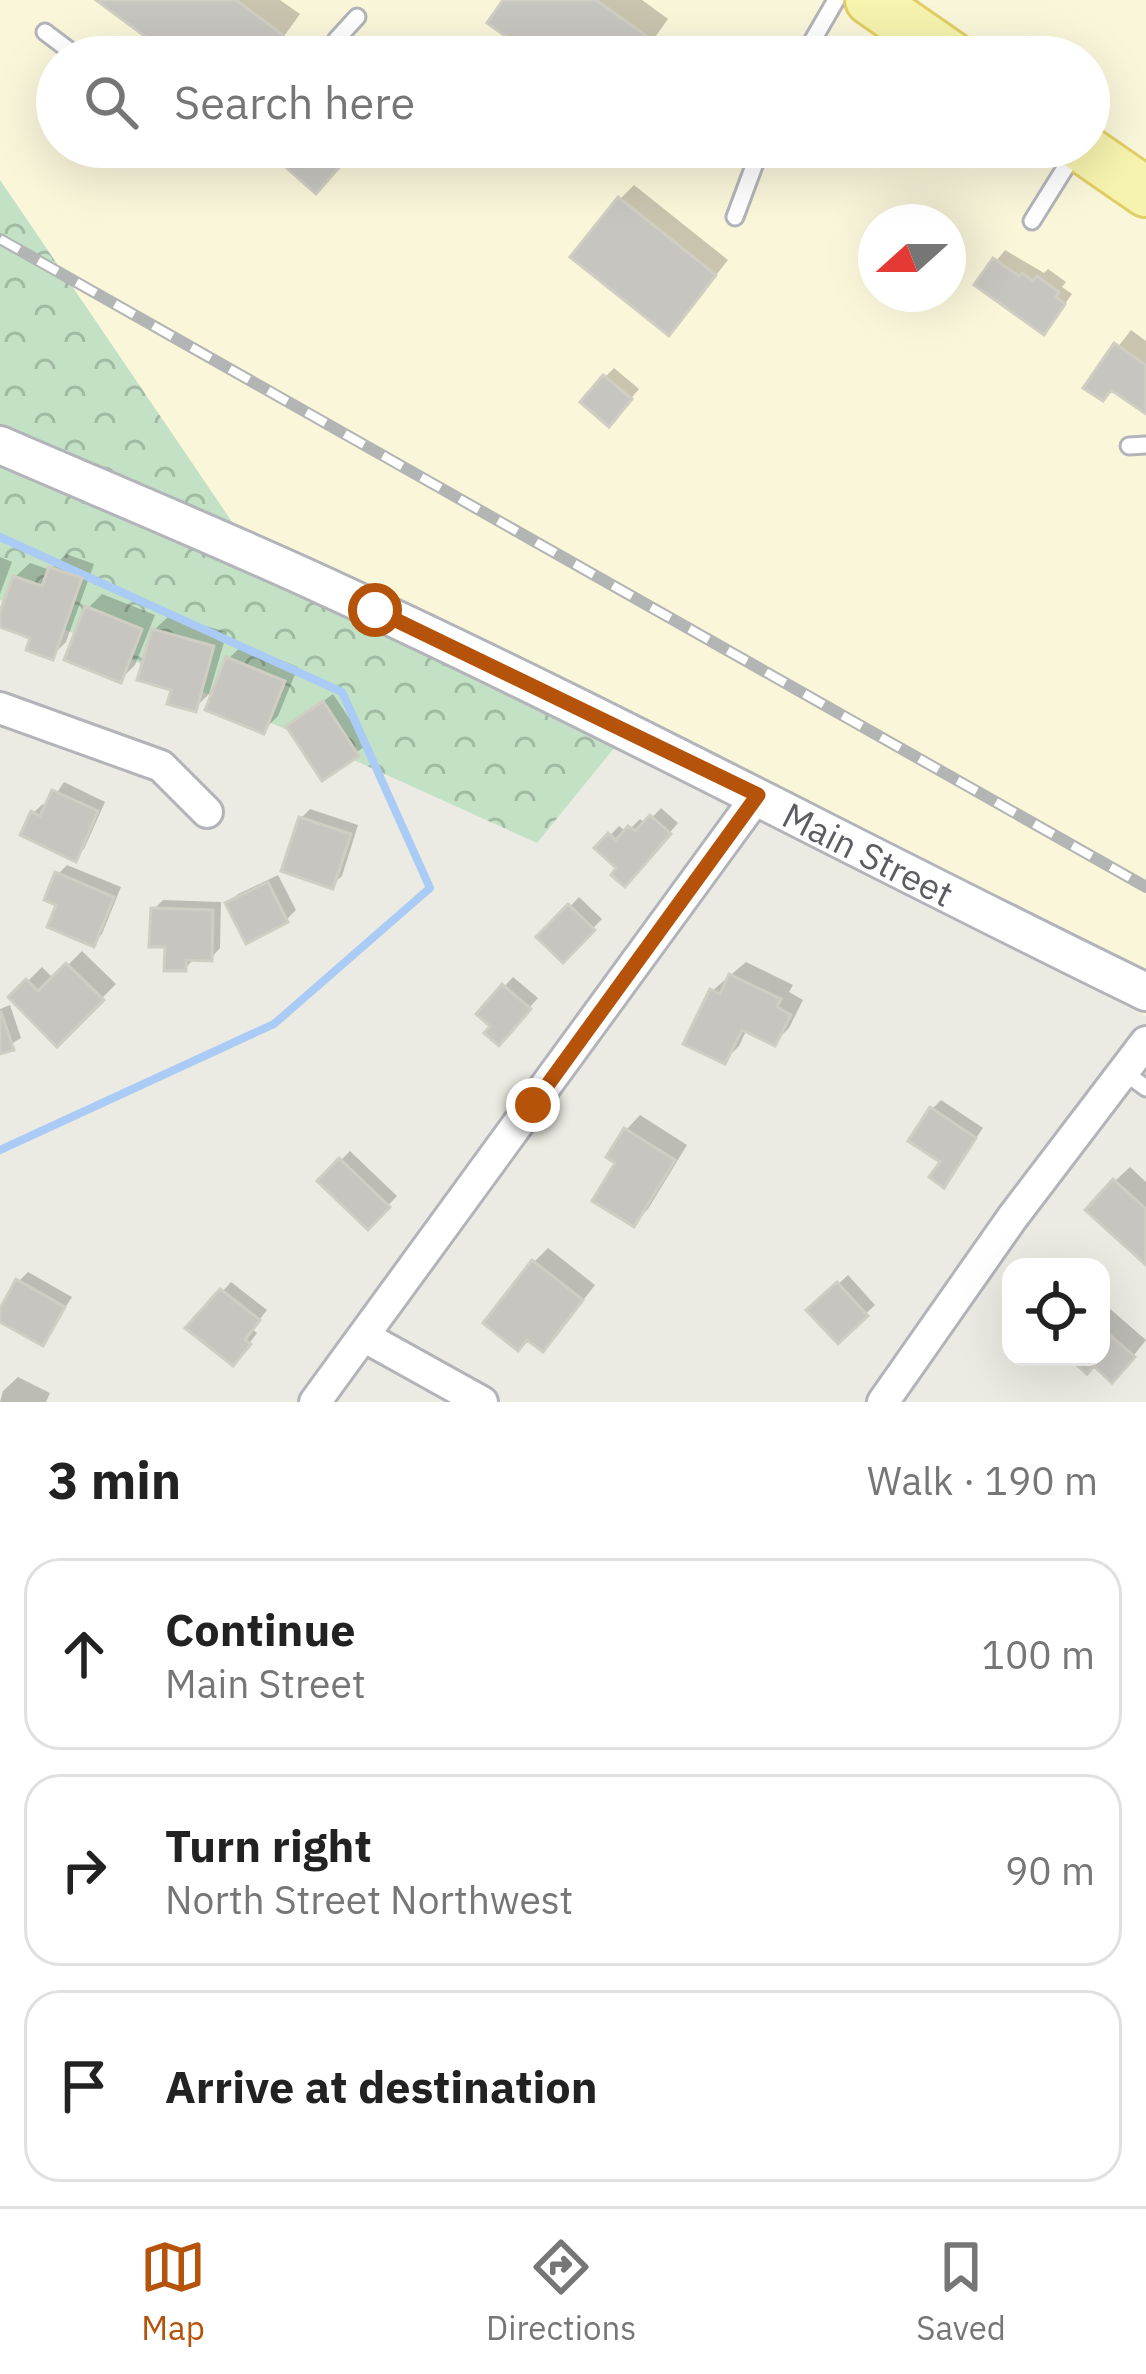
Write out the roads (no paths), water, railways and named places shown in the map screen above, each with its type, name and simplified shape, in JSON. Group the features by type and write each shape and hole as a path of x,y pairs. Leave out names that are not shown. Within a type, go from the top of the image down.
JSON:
{"main road":[{"path":"870,0 922,36"},
{"path":"1110,167 1146,192"}],"street":[{"name":"Main Street","path":"0,445 332,589 758,795 1146,992"},
{"path":"2,715 161,766 207,812"},
{"path":"315,1402 758,795"},
{"path":"883,1402 1012,1218 1135,1080 1146,1042"},
{"path":"365,1337 482,1402"}],"lane":[{"path":"815,36 836,0"},
{"path":"340,36 358,17"},
{"path":"45,32 50,36"},
{"path":"735,217 753,168"},
{"path":"1032,221 1066,168"}],"waterway":[{"path":"0,537 342,692 430,888 274,1024 0,1150"}],"railway":[{"path":"0,239 1146,887"}]}
